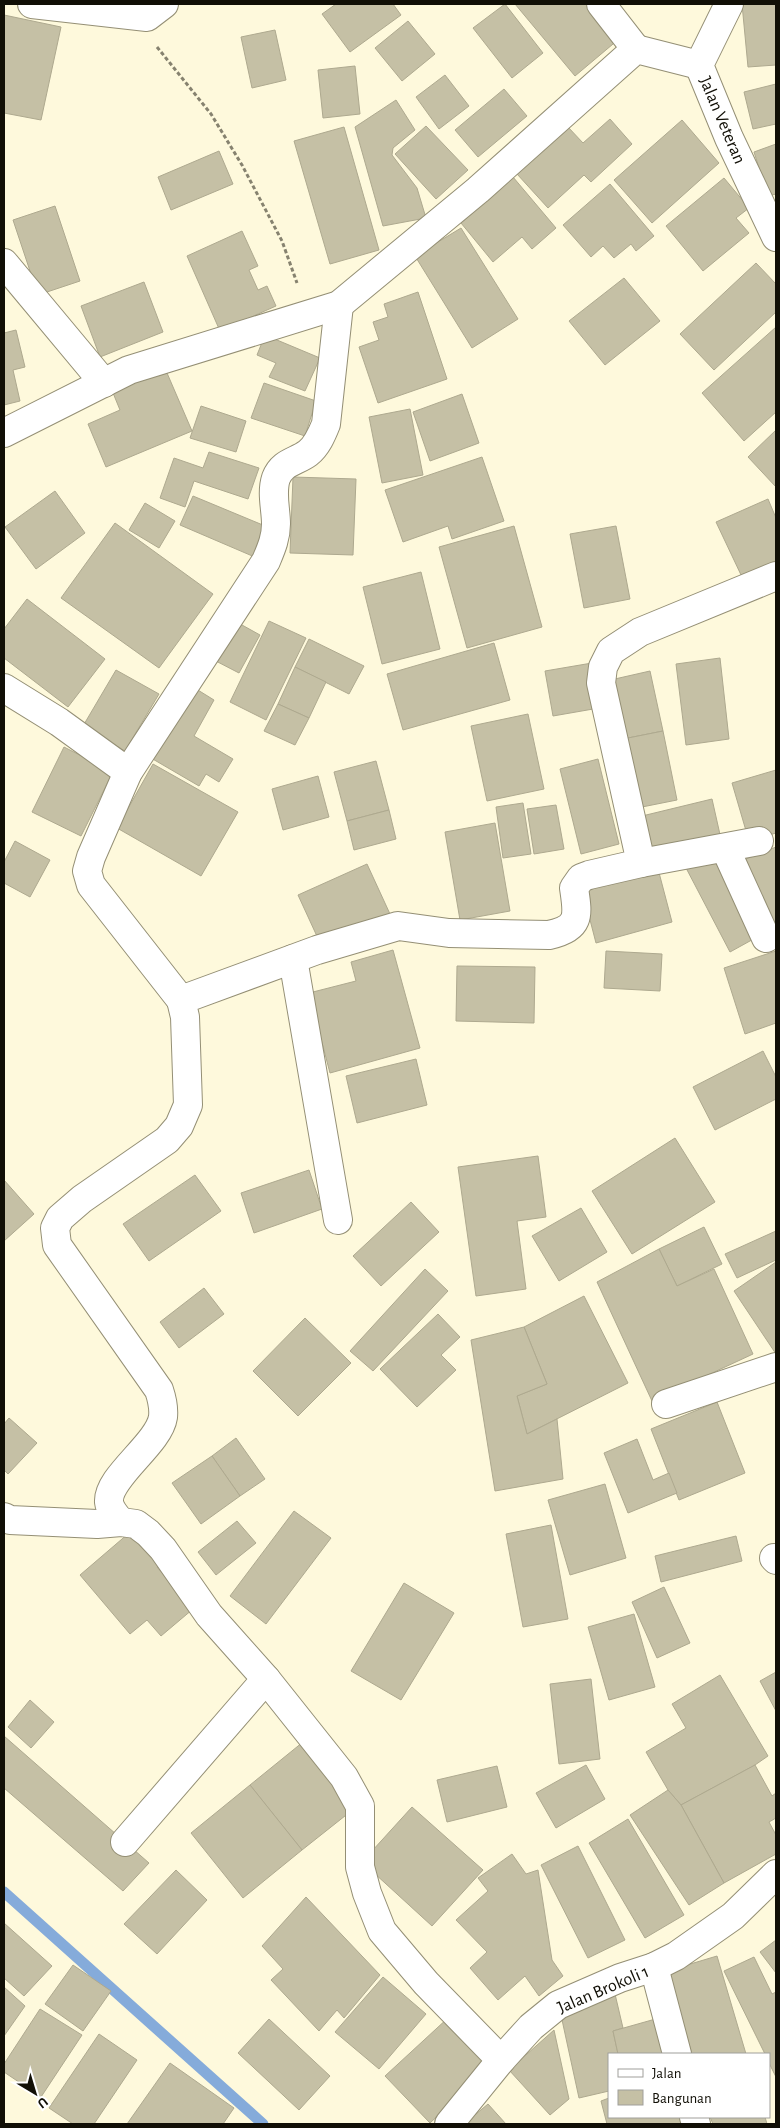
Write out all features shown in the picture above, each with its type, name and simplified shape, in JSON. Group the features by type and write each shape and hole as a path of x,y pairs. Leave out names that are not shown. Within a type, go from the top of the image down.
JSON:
{"street":[{"path":"32,4 155,10"},
{"path":"600,4 636,49 699,65"},
{"name":"Jalan Veteran","path":"729,4 699,65 729,138 776,237"},
{"path":"4,433 129,370 339,305 478,190 636,49"},
{"path":"4,262 104,382"},
{"path":"121,1522 110,1506 111,1489 157,1432 163,1419 163,1404 159,1390 57,1245 55,1228 60,1218 82,1199 167,1140 179,1126 188,1105 185,1017 181,1000 91,885 87,871 91,857 128,772 266,561 274,543 276,524 274,491 276,478 283,467 291,460 308,453 319,439 326,424 339,305"},
{"path":"641,863 601,683 603,667 611,651 640,632 776,576"},
{"path":"4,688 59,722 128,772"},
{"path":"181,1000 293,959 398,926 449,933 549,935 564,932 573,925 576,918 574,888 581,878 641,863 759,842"},
{"path":"725,848 766,938"},
{"path":"293,959 338,1220"},
{"path":"666,1404 776,1367"},
{"path":"4,1517 10,1520 97,1524 121,1522 136,1524 148,1533 163,1549 210,1615 266,1680 344,1777 354,1794 360,1806 360,1867 367,1893 382,1931 426,1983 501,2060"},
{"path":"125,1842 266,1680"},
{"name":"Jalan Brokoli 1","path":"449,2124 501,2060 531,2028 558,2005 620,1978 654,1967 676,1956 733,1916 776,1874"},
{"path":"654,1967 677,2053"}],"path":[{"path":"155,10 147,29 152,42 212,114 242,165 282,240 309,314"}],"building":[{"path":"336,4 393,4 401,15 350,52 322,14"},
{"path":"505,4 543,53 512,78 473,28"},
{"path":"515,4 590,4 619,39 575,76"},
{"path":"742,4 776,4 776,65 748,67"},
{"path":"4,15 61,27 41,120 4,113"},
{"path":"408,21 435,54 402,81 375,48"},
{"path":"275,30 286,80 252,88 241,37"},
{"path":"355,66 360,114 323,118 318,70"},
{"path":"445,75 469,106 439,129 416,97"},
{"path":"776,84 776,124 753,129 744,92"},
{"path":"504,89 527,116 478,157 455,130"},
{"path":"396,100 415,130 393,148 392,155 417,188 426,218 383,226 355,127"},
{"path":"610,119 632,144 591,182 584,175 548,208 517,174 568,127 583,143"},
{"path":"682,120 719,163 652,223 614,180"},
{"path":"426,126 468,170 436,199 395,154"},
{"path":"344,127 379,250 330,264 294,141"},
{"path":"776,144 776,194 768,196 754,152"},
{"path":"219,151 233,184 171,210 158,177"},
{"path":"513,177 556,228 532,249 522,237 493,262 461,223"},
{"path":"724,178 749,208 736,218 749,233 703,271 666,226"},
{"path":"610,184 654,236 636,251 631,244 614,258 603,246 591,257 563,225"},
{"path":"55,206 80,281 38,295 13,220"},
{"path":"461,228 518,319 472,348 415,256"},
{"path":"242,231 258,266 249,270 258,290 267,286 276,306 220,331 187,256"},
{"path":"756,263 776,284 776,312 714,370 680,334"},
{"path":"624,278 660,321 605,365 569,321"},
{"path":"144,282 163,332 100,357 81,306"},
{"path":"418,292 447,379 378,403 359,347 379,340 373,322 388,317 384,304"},
{"path":"776,327 776,412 744,441 702,393"},
{"path":"16,330 25,367 13,370 20,401 4,405 4,333"},
{"path":"265,335 320,358 305,391 269,377 276,363 257,355"},
{"path":"164,366 192,431 106,467 88,424 120,410 111,388"},
{"path":"264,383 316,401 305,436 251,418"},
{"path":"462,394 479,443 430,461 413,412"},
{"path":"201,406 246,421 236,452 190,438"},
{"path":"410,409 423,475 382,483 369,417"},
{"path":"776,430 776,487 748,457"},
{"path":"209,452 259,468 248,499 194,481 185,507 160,498 174,458 203,468"},
{"path":"482,457 504,521 452,539 448,526 403,542 385,490"},
{"path":"293,477 356,479 353,555 290,553"},
{"path":"55,491 85,533 36,569 5,527"},
{"path":"193,496 270,528 257,558 180,525"},
{"path":"768,499 776,518 776,562 742,577 716,522"},
{"path":"145,503 175,521 159,548 129,530"},
{"path":"115,523 213,594 159,668 61,598"},
{"path":"514,526 542,627 467,648 439,547"},
{"path":"616,526 630,599 584,608 570,534"},
{"path":"421,572 440,649 382,664 363,587"},
{"path":"27,599 105,659 68,707 4,658 4,629"},
{"path":"233,620 260,635 239,673 212,659"},
{"path":"269,621 306,638 266,720 230,702"},
{"path":"309,639 364,666 349,694 295,667"},
{"path":"494,643 510,700 403,730 387,674"},
{"path":"720,658 729,739 686,745 676,664"},
{"path":"592,663 599,708 553,716 545,671"},
{"path":"295,667 326,682 309,718 278,704"},
{"path":"116,670 159,694 125,751 83,726"},
{"path":"650,671 663,731 618,740 606,681"},
{"path":"193,687 214,700 194,736 233,759 219,782 206,774 199,786 151,758"},
{"path":"278,704 309,718 295,745 264,731"},
{"path":"528,714 544,789 487,801 471,726"},
{"path":"663,731 677,800 632,809 618,740"},
{"path":"64,747 113,772 81,836 32,812"},
{"path":"598,759 619,844 581,854 560,769"},
{"path":"376,761 389,810 347,821 334,772"},
{"path":"153,764 238,812 201,876 117,828"},
{"path":"776,770 776,833 749,841 732,783"},
{"path":"318,776 329,817 283,830 272,789"},
{"path":"712,799 721,839 652,857 642,816"},
{"path":"523,803 531,854 503,858 496,807"},
{"path":"556,805 564,849 534,854 527,809"},
{"path":"389,810 396,839 354,850 347,821"},
{"path":"495,823 510,911 460,920 445,832"},
{"path":"15,841 50,860 30,897 4,883 4,862"},
{"path":"776,847 776,935 746,859"},
{"path":"714,851 759,936 730,952 685,866"},
{"path":"367,864 390,914 321,945 298,895"},
{"path":"657,865 672,922 596,943 581,885"},
{"path":"393,950 420,1048 330,1073 309,993 356,981 351,962"},
{"path":"606,951 662,954 660,991 604,988"},
{"path":"776,951 776,1023 745,1034 724,968"},
{"path":"457,966 535,967 534,1023 456,1021"},
{"path":"763,1051 776,1077 776,1099 715,1130 693,1087"},
{"path":"416,1059 427,1105 357,1123 346,1076"},
{"path":"675,1138 715,1202 632,1254 592,1191"},
{"path":"538,1156 546,1217 517,1221 526,1289 476,1296 458,1167"},
{"path":"309,1170 322,1209 254,1233 241,1193"},
{"path":"195,1175 221,1211 149,1261 123,1224"},
{"path":"4,1180 34,1214 4,1241"},
{"path":"411,1202 439,1232 381,1286 353,1256"},
{"path":"581,1208 607,1252 559,1281 532,1236"},
{"path":"704,1227 722,1264 677,1286 659,1249"},
{"path":"776,1231 776,1260 737,1278 725,1254"},
{"path":"659,1249 677,1286 714,1269 753,1354 652,1401 597,1282"},
{"path":"776,1262 776,1354 734,1291"},
{"path":"425,1269 448,1291 373,1371 350,1351"},
{"path":"204,1288 224,1314 179,1348 160,1322"},
{"path":"584,1296 628,1383 527,1434 517,1396 547,1384 524,1327"},
{"path":"438,1314 460,1337 441,1355 456,1370 417,1407 380,1369"},
{"path":"305,1318 351,1363 298,1416 253,1371"},
{"path":"524,1327 547,1384 517,1396 527,1434 557,1419 563,1479 495,1491 471,1340"},
{"path":"717,1402 745,1473 679,1500 651,1429"},
{"path":"9,1418 37,1443 8,1474 4,1470 4,1424"},
{"path":"236,1438 265,1479 240,1496 212,1456"},
{"path":"637,1439 653,1480 669,1473 677,1493 628,1513 604,1453"},
{"path":"212,1456 240,1496 201,1524 172,1483"},
{"path":"605,1484 626,1558 570,1575 548,1500"},
{"path":"294,1511 331,1538 266,1624 230,1596"},
{"path":"237,1521 256,1543 216,1575 198,1552"},
{"path":"551,1525 568,1619 523,1627 506,1534"},
{"path":"136,1527 164,1560 157,1567 193,1609 161,1636 147,1620 130,1634 80,1575"},
{"path":"736,1536 742,1561 661,1582 655,1556"},
{"path":"404,1583 454,1613 401,1700 351,1671"},
{"path":"664,1587 690,1643 657,1658 632,1602"},
{"path":"634,1614 655,1687 609,1700 588,1627"},
{"path":"776,1672 776,1711 760,1681"},
{"path":"720,1675 768,1756 681,1805 668,1790 646,1752 686,1728 672,1704"},
{"path":"591,1679 600,1759 559,1764 550,1684"},
{"path":"30,1700 54,1722 31,1748 8,1727"},
{"path":"4,1736 149,1863 123,1891 4,1788"},
{"path":"303,1742 355,1808 302,1850 250,1785"},
{"path":"586,1765 605,1799 556,1828 536,1793"},
{"path":"755,1765 772,1796 776,1793 776,1818 769,1822 776,1835 776,1854 724,1883 681,1805"},
{"path":"497,1766 507,1807 447,1822 437,1780"},
{"path":"250,1785 302,1850 243,1898 191,1833"},
{"path":"668,1790 681,1805 724,1883 689,1905 630,1815"},
{"path":"412,1807 483,1870 432,1926 362,1862"},
{"path":"628,1819 684,1915 645,1938 589,1843"},
{"path":"578,1846 625,1940 588,1958 541,1865"},
{"path":"512,1854 526,1874 538,1870 552,1960 563,1976 539,1996 525,1976 498,2000 470,1968 487,1952 456,1920 488,1891 478,1878"},
{"path":"176,1870 207,1900 157,1954 124,1924"},
{"path":"306,1897 380,1975 344,2018 337,2010 319,2031 271,1980 283,1969 262,1946"},
{"path":"4,1923 52,1966 24,1996 4,1978"},
{"path":"776,1940 776,1973 760,1952"},
{"path":"717,1956 746,2053 692,2053 667,1971"},
{"path":"754,1957 772,1994 776,1992 776,2077 770,2065 770,2053 765,2053 724,1971"},
{"path":"73,1965 111,1991 83,2031 45,2004"},
{"path":"383,1977 426,2014 379,2069 335,2032"},
{"path":"4,1987 25,2006 4,2036"},
{"path":"615,1994 623,2028 613,2031 618,2053 608,2053 608,2091 579,2098 559,2006"},
{"path":"40,2009 82,2035 41,2097 4,2072 4,2064"},
{"path":"449,2017 493,2064 430,2123 385,2076"},
{"path":"659,2018 669,2053 618,2053 613,2031"},
{"path":"269,2019 330,2076 299,2110 238,2053"},
{"path":"554,2030 569,2099 550,2115 509,2070"},
{"path":"99,2034 137,2060 94,2124 73,2124 49,2108"},
{"path":"170,2063 234,2108 223,2124 127,2124"},
{"path":"608,2098 608,2118 685,2118 687,2122 680,2124 607,2124 601,2101"},
{"path":"488,2104 506,2124 464,2124"},
{"path":"710,2118 765,2118 767,2124 713,2124"}],"waterway":[{"path":"4,1892 263,2124"}]}
